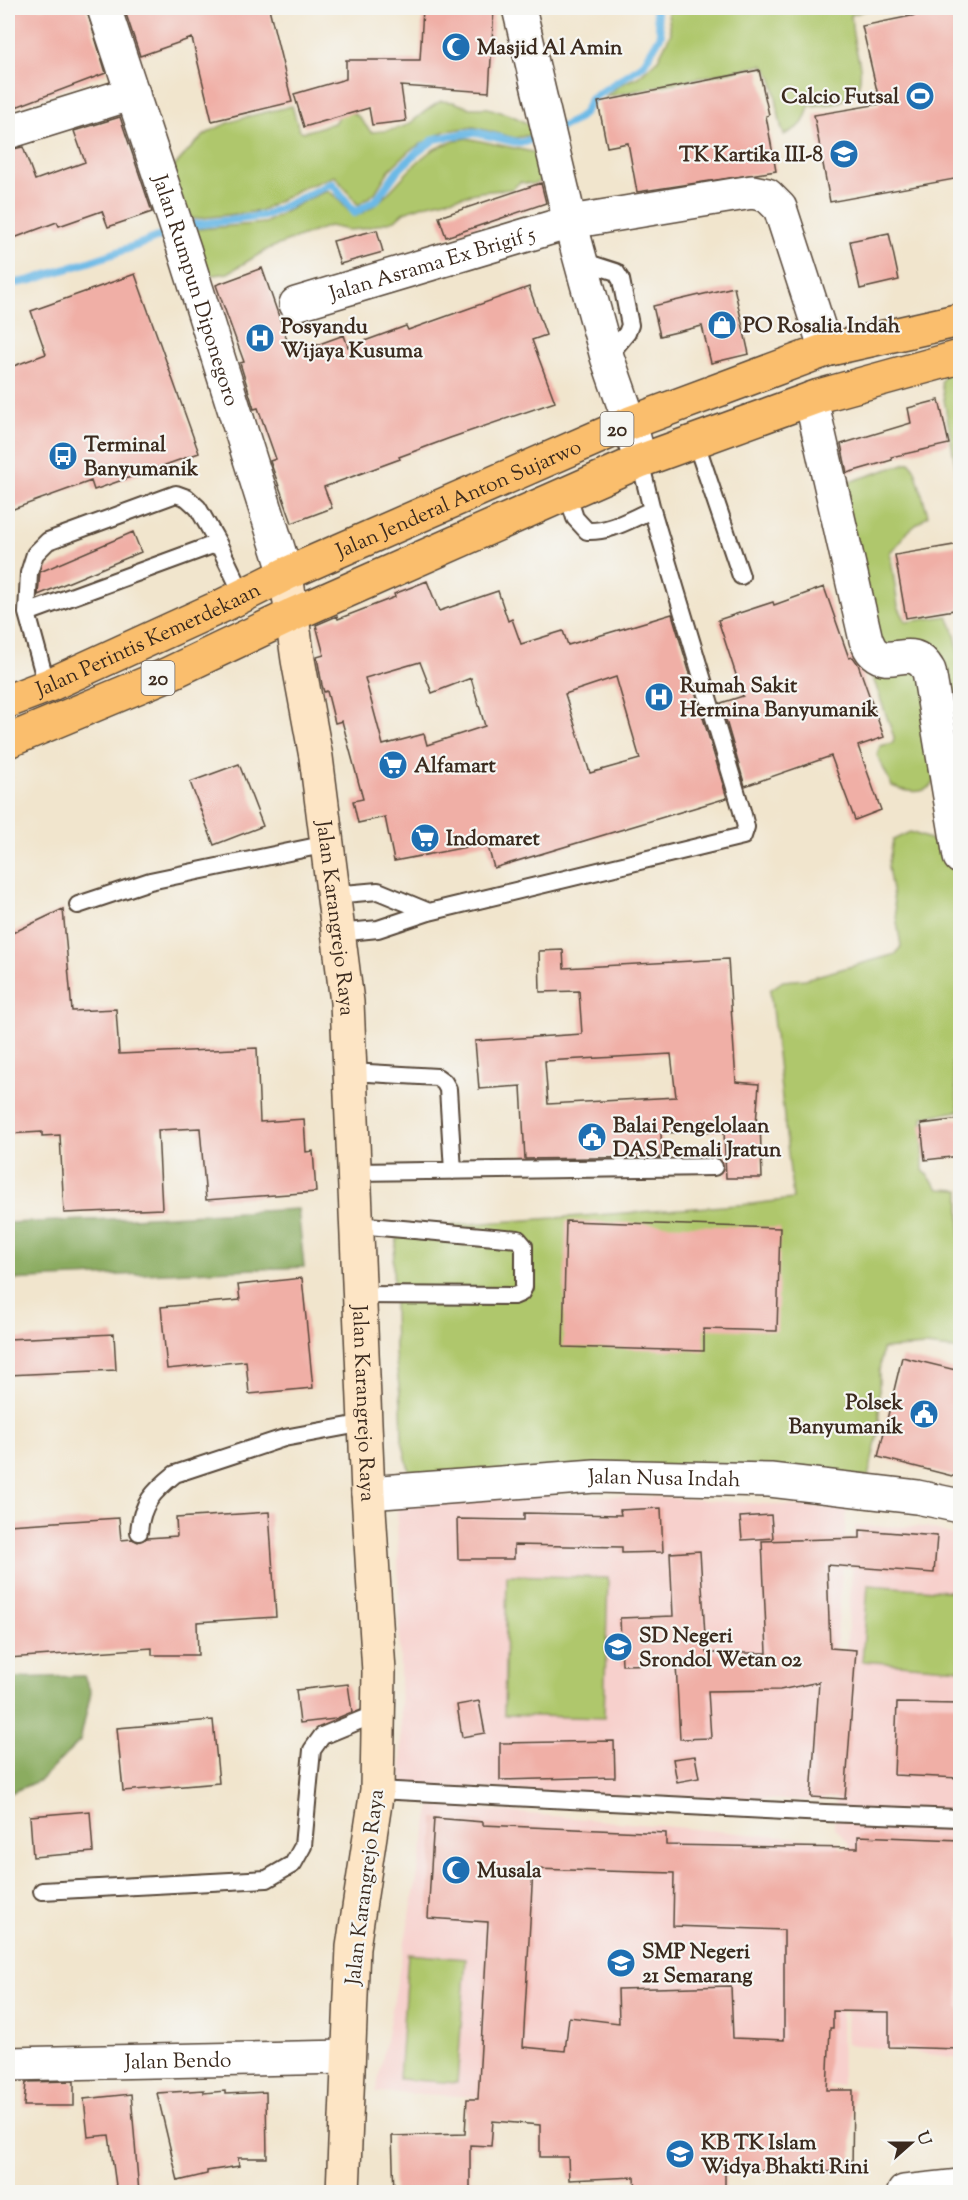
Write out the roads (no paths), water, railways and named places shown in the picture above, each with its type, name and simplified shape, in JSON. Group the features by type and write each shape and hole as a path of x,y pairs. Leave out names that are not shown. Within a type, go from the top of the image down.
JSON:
{"highway":[{"name":"Jalan Jenderal Anton Sujarwo","path":"286,574 630,423 826,350 960,320"},
{"name":"Jalan Jenderal Anton Sujarwo","path":"298,612 640,461 811,399 960,357"},
{"name":"Jalan Perintis Kemerdekaan","path":"8,701 47,686 286,574"},
{"name":"Jalan Perintis Kemerdekaan","path":"8,741 164,676 298,612"}],"main road":[{"name":"Jalan Karangrejo Raya","path":"286,574 298,612 347,1002 368,1493 379,1672 377,1790 353,1947 343,2193"}],"street":[{"name":"Jalan Rumpun Diponegoro","path":"104,8 184,249 286,574"},
{"path":"519,8 570,222 607,357 630,423 640,461"},
{"path":"8,132 133,93"},
{"name":"Jalan Asrama Ex Brigif 5","path":"296,304 570,222 752,192 766,195 780,208 826,350"},
{"path":"811,399 866,640 873,652 883,657 917,657 923,660 929,671 960,857"},
{"name":"Jalan Nusa Indah","path":"368,1493 595,1476 770,1480 917,1497 960,1506"},
{"name":"Jalan Bendo","path":"8,2064 348,2057"},
{"path":"904,2193 959,2189"}],"lane":[{"path":"695,440 741,576"},
{"path":"338,933 378,929 429,912 743,836 746,827 652,510 640,461"},
{"path":"567,493 575,518 587,531 600,531 620,525 652,510"},
{"path":"47,686 27,613 29,573 35,554 48,541 176,494 187,498 198,508 243,595"},
{"path":"27,613 218,543"},
{"path":"78,905 150,881 327,844"},
{"path":"333,894 378,891 429,912"},
{"path":"351,1072 437,1077 444,1082 448,1089 453,1171"},
{"path":"355,1172 714,1167"},
{"path":"357,1225 518,1239 524,1246 524,1287 521,1293 514,1296 359,1295"},
{"path":"139,1532 143,1507 161,1485 176,1474 284,1438 365,1423"},
{"path":"42,1891 267,1879 293,1864 303,1846 312,1750 322,1737 378,1713"},
{"path":"377,1790 960,1818"}],"waterway":[{"path":"555,130 576,120 584,113 591,99 643,65 661,35 655,8"},
{"path":"184,226 264,216 332,183 355,213 377,199 397,171 435,139 474,132 520,143 544,136"},
{"path":"8,283 31,280 83,264 172,231"}],"place":[{"name":"Masjid Al Amin","path":"456,47"},
{"name":"Calcio Futsal","path":"920,96"},
{"name":"TK Kartika III-8","path":"844,154"},
{"name":"PO Rosalia Indah","path":"722,325"},
{"name":"Posyandu Wijaya Kusuma","path":"260,338"},
{"name":"Terminal Banyumanik","path":"63,456"},
{"name":"Rumah Sakit Hermina Banyumanik","path":"659,697"},
{"name":"Alfamart","path":"393,765"},
{"name":"Indomaret","path":"425,838"},
{"name":"Balai Pengelolaan DAS Pemali Jratun","path":"592,1137"},
{"name":"Polsek Banyumanik","path":"924,1414"},
{"name":"SD Negeri Srondol Wetan 02","path":"618,1647"},
{"name":"Musala","path":"456,1870"},
{"name":"SMP Negeri 21 Semarang","path":"621,1963"},
{"name":"KB TK Islam Widya Bhakti Rini","path":"680,2154"}]}
